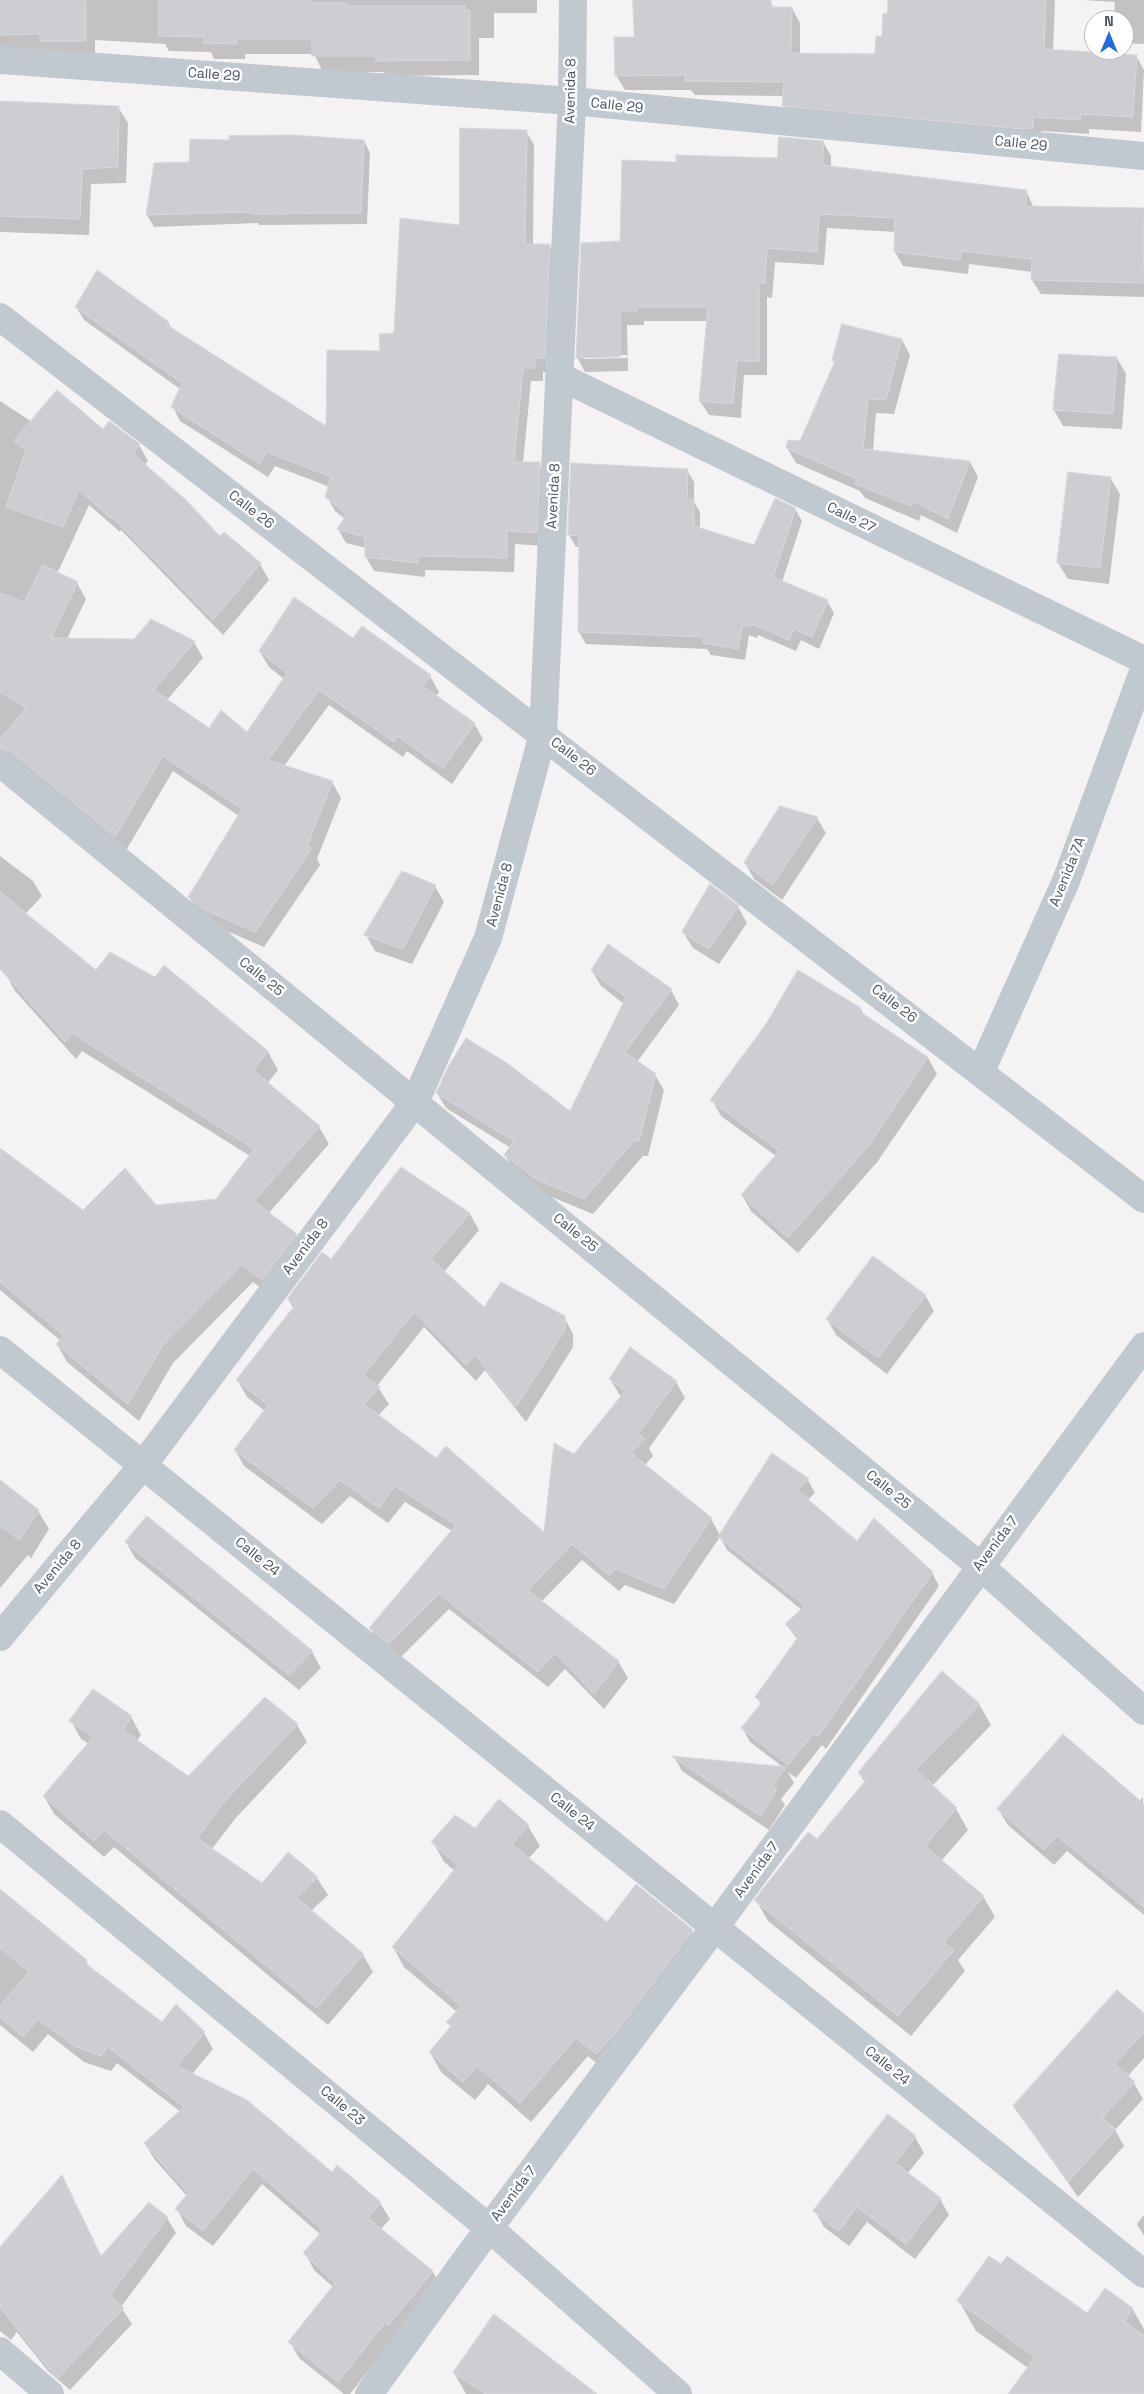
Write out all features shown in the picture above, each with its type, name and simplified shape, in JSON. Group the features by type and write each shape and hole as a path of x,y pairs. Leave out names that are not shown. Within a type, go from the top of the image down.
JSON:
{"street":[{"name":"Avenida 8","path":"0,1637 142,1465 415,1102 488,938 543,734 572,101 573,0"},
{"name":"Calle 29","path":"0,60 572,101 1144,156"},
{"name":"Calle 26","path":"0,317 1144,1199"},
{"name":"Calle 27","path":"559,376 1144,660"},
{"name":"Avenida 7A","path":"980,1071 1066,880 1144,669"},
{"name":"Calle 25","path":"0,763 980,1566 1144,1710"},
{"name":"Avenida 7","path":"369,2394 489,2228 715,1927 1144,1346"},
{"name":"Calle 24","path":"0,1350 1144,2274"},
{"name":"Calle 23","path":"0,1824 489,2228 678,2394"},
{"path":"0,2351 50,2394"}],"building":[{"path":"0,0 86,0 86,41 40,41 40,34 0,35"},
{"path":"159,0 310,0 310,3 346,3 346,6 465,6 465,10 470,10 470,60 376,61 376,56 312,56 312,39 237,39 237,44 204,43 204,37 159,36"},
{"path":"633,0 771,0 771,7 792,7 791,53 875,54 876,36 882,36 883,13 887,14 888,0 1046,0 1044,49 1084,52 1084,60 1134,60 1134,55 1137,55 1133,117 1081,114 1080,120 1033,117 1033,129 782,106 784,82 685,81 685,75 615,76 614,37 634,37"},
{"path":"0,101 119,106 118,167 82,169 80,219 0,216"},
{"path":"460,128 527,130 525,244 550,244 545,358 535,358 535,368 523,368 514,462 540,462 537,533 507,531 507,558 418,556 418,563 365,557 365,537 337,529 347,514 325,497 331,477 267,452 260,464 171,407 182,383 75,307 97,270 169,322 167,325 326,426 327,350 380,351 379,334 394,333 400,218 459,225"},
{"path":"292,135 364,140 361,213 251,214 251,212 146,215 154,163 189,162 190,139 229,140 229,136"},
{"path":"779,137 824,141 822,165 1027,190 1025,206 1144,208 1143,283 1031,280 1032,259 961,251 960,260 894,252 895,218 819,214 817,252 767,248 765,284 759,283 759,361 737,361 733,404 699,401 708,307 637,307 637,311 620,311 620,357 576,358 581,243 620,241 622,160 676,162 676,155 777,158"},
{"path":"842,324 902,339 886,400 868,399 863,449 970,461 948,519 913,501 911,506 855,484 857,479 786,448 788,440 800,441 835,361 832,361"},
{"path":"1059,354 1117,357 1113,414 1053,410"},
{"path":"57,390 103,429 109,421 140,444 133,454 185,499 220,536 224,532 261,563 213,620 111,516 111,518 79,490 63,527 6,507 26,450 14,441"},
{"path":"571,463 688,469 687,499 694,499 694,526 754,545 775,498 796,508 773,577 828,600 812,637 794,629 789,640 752,624 750,627 743,624 738,649 703,643 704,637 578,632 579,536 568,535"},
{"path":"1068,472 1111,477 1100,568 1057,563"},
{"path":"43,565 78,582 51,638 134,639 151,619 195,641 154,690 209,728 221,710 247,732 287,673 259,651 294,597 353,638 362,626 431,675 423,686 475,723 443,769 398,736 394,742 319,690 268,760 333,781 307,846 312,848 255,932 203,909 188,897 242,809 163,756 115,837 10,751 0,748 0,739 26,708 0,692 0,593 24,602"},
{"path":"780,806 818,817 772,885 744,863"},
{"path":"402,871 436,885 403,949 364,935"},
{"path":"710,884 739,906 709,949 682,932"},
{"path":"0,892 96,970 110,952 155,977 164,965 268,1051 253,1070 320,1126 254,1201 297,1234 262,1280 242,1265 163,1345 128,1404 56,1344 64,1336 0,1282 0,1148 83,1210 125,1168 156,1205 216,1199 254,1149 72,1033 65,1042 0,969"},
{"path":"608,944 672,989 625,1052 656,1074 639,1141 634,1141 584,1199 537,1180 504,1155 514,1141 436,1093 448,1067 466,1038 507,1063 570,1111 626,997 591,971"},
{"path":"798,970 861,1008 859,1011 928,1057 869,1145 788,1238 741,1195 779,1151 710,1100 766,1024"},
{"path":"401,1167 470,1213 431,1259 484,1307 501,1282 565,1316 565,1330 516,1407 475,1355 466,1365 414,1312 363,1376 380,1387 364,1404 436,1458 446,1446 544,1532 554,1443 574,1454 625,1391 609,1379 630,1347 677,1381 638,1434 645,1439 631,1453 712,1518 664,1589 616,1569 609,1575 572,1544 528,1590 619,1661 594,1694 555,1653 538,1672 439,1594 389,1644 369,1628 456,1525 395,1486 379,1508 340,1480 313,1508 234,1450 268,1405 236,1380 295,1305 287,1299 322,1252 331,1259"},
{"path":"873,1256 926,1295 878,1358 826,1319"},
{"path":"772,1453 809,1479 797,1490 857,1541 874,1518 933,1572 818,1737 814,1733 788,1765 741,1728 762,1702 755,1697 799,1636 785,1624 805,1606 718,1537"},
{"path":"0,1480 39,1510 20,1540 0,1526"},
{"path":"147,1516 313,1651 289,1675 125,1542"},
{"path":"942,1671 980,1704 916,1769 957,1808 925,1846 984,1896 944,1942 954,1950 898,2016 754,1900 808,1832 817,1839 866,1780 858,1773"},
{"path":"93,1689 132,1716 123,1730 188,1776 265,1697 298,1724 224,1802 197,1838 262,1883 288,1852 318,1877 297,1898 364,1954 317,2008 104,1830 94,1841 43,1796 93,1737 69,1721"},
{"path":"1063,1734 1144,1804 1144,1907 1057,1836 1044,1850 997,1809"},
{"path":"672,1756 787,1767 772,1785 777,1789 761,1816"},
{"path":"499,1799 529,1825 512,1844 607,1922 636,1884 693,1930 615,2034 596,2054 576,2038 520,2103 477,2066 463,2082 429,2052 451,2026 446,2022 461,2006 392,1947 458,1865 431,1842 455,1815 475,1828"},
{"path":"0,1889 87,1960 85,1963 162,2022 176,2004 205,2032 177,2066 247,2100 332,2172 337,2165 381,2202 368,2218 433,2271 388,2326 385,2323 338,2382 288,2342 335,2283 303,2253 323,2230 253,2169 203,2231 175,2209 188,2193 144,2143 184,2107 108,2047 101,2056 74,2046 38,2019 23,2037 0,2017 0,2006 29,1972 0,1948"},
{"path":"1117,1990 1144,2013 1144,2032 1115,2064 1135,2082 1102,2118 1116,2129 1068,2182 1013,2106"},
{"path":"888,2114 916,2136 895,2163 941,2198 906,2244 857,2207 839,2231 813,2211"},
{"path":"62,2175 101,2256 149,2202 168,2217 110,2295 124,2308 57,2379 0,2307 0,2247"},
{"path":"989,2256 1001,2264 1007,2256 1087,2313 1105,2288 1133,2308 1124,2321 1144,2336 1144,2394 1008,2394 1035,2357 957,2301"},
{"path":"494,2314 597,2394 486,2394 453,2373"}]}
